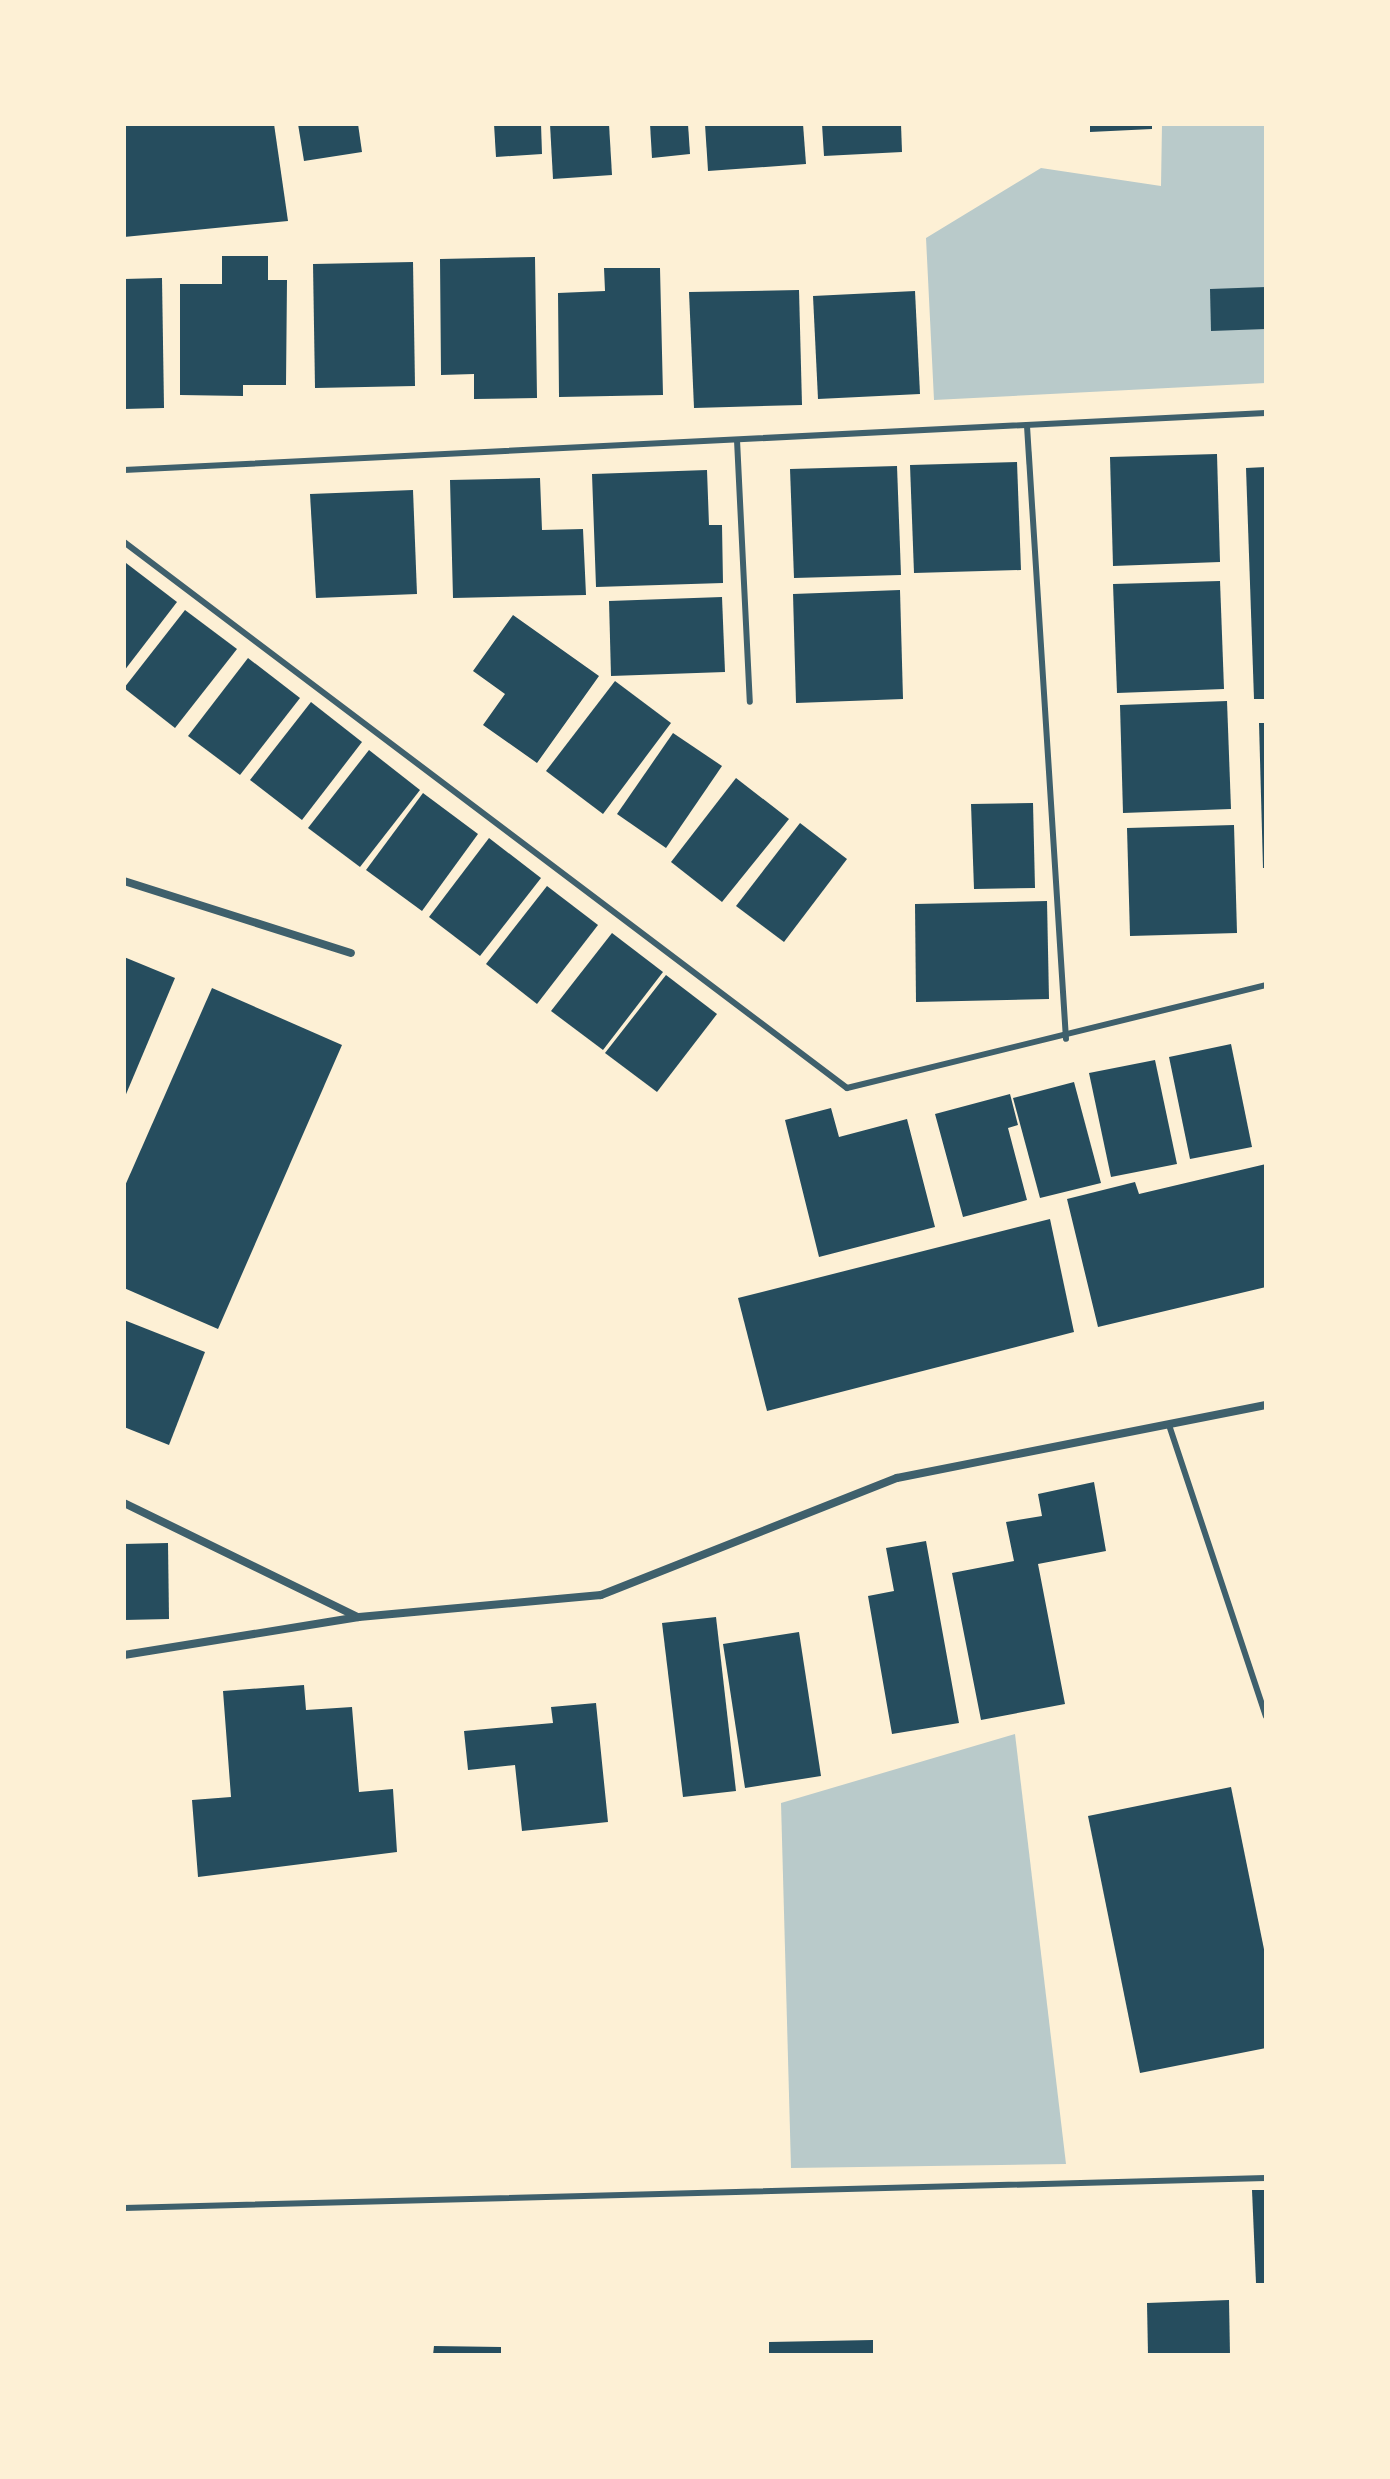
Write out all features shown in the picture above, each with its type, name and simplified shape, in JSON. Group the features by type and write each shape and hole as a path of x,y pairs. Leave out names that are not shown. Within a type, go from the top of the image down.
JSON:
{"street":[{"path":"124,881 351,953"},
{"path":"124,1655 359,1617 601,1595 897,1478 1266,1405"},
{"path":"124,1503 359,1617"}],"lane":[{"path":"124,470 1266,413"},
{"path":"1027,426 1066,1039"},
{"path":"737,440 750,702"},
{"path":"124,542 847,1088 1066,1039 1266,985"},
{"path":"1169,1425 1266,1716"},
{"path":"124,2208 1266,2178"}],"shaded area":[{"path":"1162,124 1266,124 1266,383 934,400 926,238 1041,168 1161,186"},
{"path":"1015,1734 1066,2164 791,2168 781,1803"}],"building":[{"path":"124,124 274,124 288,221 124,237"},
{"path":"298,124 358,124 362,152 304,161"},
{"path":"494,124 541,124 542,154 496,157"},
{"path":"550,124 609,124 612,175 553,179"},
{"path":"650,124 688,124 690,154 652,158"},
{"path":"705,124 803,124 806,164 708,171"},
{"path":"822,124 901,124 902,152 824,156"},
{"path":"1090,124 1152,124 1152,129 1090,132"},
{"path":"222,256 268,256 268,280 287,280 286,385 243,385 243,396 180,395 180,284 222,284"},
{"path":"535,257 537,398 474,399 474,374 441,375 440,259"},
{"path":"413,262 415,386 315,388 313,264"},
{"path":"604,268 660,268 663,395 559,397 558,293 605,291"},
{"path":"162,278 164,408 124,409 124,279"},
{"path":"1266,287 1266,329 1211,331 1210,289"},
{"path":"799,290 802,405 694,408 689,292"},
{"path":"915,291 920,394 818,399 813,296"},
{"path":"1217,454 1220,562 1113,566 1110,457"},
{"path":"1017,462 1021,570 914,573 910,465"},
{"path":"897,466 901,575 794,578 790,469"},
{"path":"1266,467 1266,699 1254,699 1246,468"},
{"path":"707,470 709,525 722,525 723,583 596,587 592,474"},
{"path":"540,478 542,530 583,529 586,595 453,598 450,480"},
{"path":"413,490 417,594 316,598 310,494"},
{"path":"126,563 177,602 124,671 124,566"},
{"path":"1220,581 1224,689 1117,693 1113,584"},
{"path":"900,590 903,699 796,703 793,594"},
{"path":"722,597 725,672 611,676 609,601"},
{"path":"185,610 237,649 175,728 124,688"},
{"path":"513,615 599,676 537,763 483,725 505,694 473,671"},
{"path":"248,658 300,698 240,775 188,736"},
{"path":"615,681 671,723 603,814 546,771"},
{"path":"1227,701 1231,809 1123,813 1120,705"},
{"path":"311,702 362,742 302,820 250,780"},
{"path":"1259,723 1266,723 1266,868 1263,868"},
{"path":"673,733 722,766 666,848 617,814"},
{"path":"369,750 420,790 360,867 308,828"},
{"path":"736,778 789,819 722,902 671,862"},
{"path":"423,793 478,834 422,911 366,870"},
{"path":"1033,803 1035,888 974,889 971,804"},
{"path":"800,823 847,859 784,942 736,906"},
{"path":"1234,825 1237,933 1130,936 1127,828"},
{"path":"489,838 541,878 480,956 429,917"},
{"path":"547,886 598,925 537,1004 486,964"},
{"path":"1047,901 1049,999 916,1002 915,904"},
{"path":"612,933 663,972 603,1050 551,1011"},
{"path":"124,957 175,978 124,1099"},
{"path":"666,975 717,1014 657,1092 605,1053"},
{"path":"212,988 342,1045 218,1329 124,1288 124,1188"},
{"path":"1231,1044 1252,1147 1190,1159 1169,1057"},
{"path":"1155,1060 1177,1164 1111,1177 1089,1073"},
{"path":"1074,1082 1101,1183 1040,1198 1013,1098"},
{"path":"1010,1094 1018,1125 1008,1128 1027,1200 963,1217 935,1114"},
{"path":"831,1108 839,1137 907,1119 935,1227 819,1257 785,1120"},
{"path":"1266,1164 1266,1287 1098,1327 1067,1199 1135,1182 1139,1194"},
{"path":"1050,1219 1074,1332 767,1411 738,1298"},
{"path":"124,1320 205,1352 169,1445 124,1427"},
{"path":"1094,1482 1106,1551 1038,1564 1065,1704 981,1720 952,1573 1014,1561 1006,1522 1042,1516 1038,1494"},
{"path":"926,1541 959,1723 892,1734 868,1596 894,1591 886,1548"},
{"path":"168,1543 169,1619 124,1620 124,1544"},
{"path":"716,1617 736,1791 683,1797 662,1623"},
{"path":"799,1632 821,1776 745,1788 723,1644"},
{"path":"304,1685 306,1710 352,1707 359,1792 393,1789 397,1852 198,1877 192,1800 231,1797 223,1691"},
{"path":"596,1703 608,1822 522,1831 515,1765 468,1770 464,1731 553,1723 551,1707"},
{"path":"1231,1787 1266,1959 1266,2048 1140,2073 1088,1816"},
{"path":"1252,2190 1266,2190 1266,2283 1256,2283"},
{"path":"1229,2300 1230,2355 1148,2355 1147,2303"},
{"path":"873,2340 873,2355 769,2355 769,2342"},
{"path":"434,2346 501,2347 501,2355 433,2355"}]}
